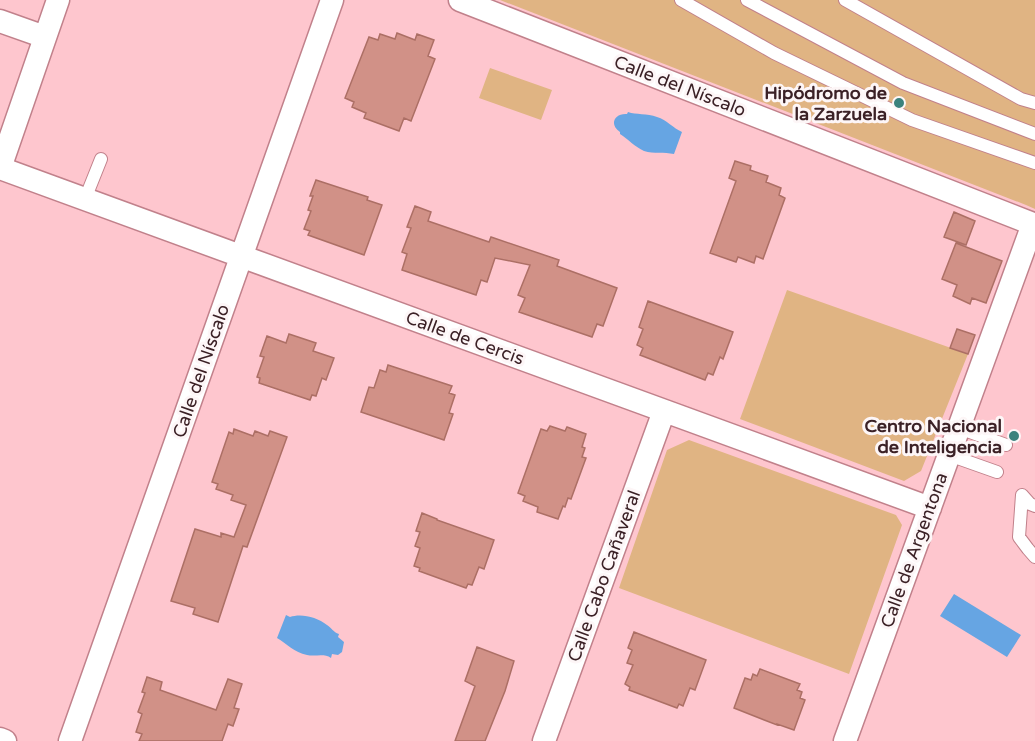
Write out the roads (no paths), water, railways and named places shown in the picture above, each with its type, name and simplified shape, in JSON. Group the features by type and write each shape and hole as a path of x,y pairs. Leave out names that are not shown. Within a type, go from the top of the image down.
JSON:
{"street":[{"path":"0,168 57,0"},
{"name":"Calle del Níscalo","path":"70,741 332,0"},
{"name":"Calle del Níscalo","path":"460,0 1034,222"},
{"path":"0,21 45,37"},
{"name":"Calle de Cercis","path":"0,168 930,508"},
{"name":"Calle de Argentona","path":"845,741 1034,222"},
{"name":"Calle Cabo Cañaveral","path":"544,741 664,411"},
{"path":"0,739 5,741"}],"lane":[{"path":"681,0 774,53 912,120 1035,162"},
{"path":"747,0 903,83 1035,134"},
{"path":"846,0 1021,99 1035,103"},
{"path":"86,199 101,159"},
{"path":"959,428 1006,445"},
{"path":"949,455 997,472"},
{"path":"1022,495 1035,493"},
{"path":"1022,495 1035,506"},
{"path":"1022,495 1019,537 1032,551"}],"water":[{"path":"628,112 657,117 682,132 674,154 644,151 620,134 614,120 619,115"},
{"path":"954,594 1021,635 1007,657 940,616"},
{"path":"286,615 290,617 309,616 323,622 339,634 338,637 344,642 342,652 338,655 332,654 331,658 307,655 291,648 277,638"}],"place":[{"name":"Hipódromo de la Zarzuela","path":"899,103"},
{"name":"Centro Nacional de Inteligencia","path":"1014,436"}]}
